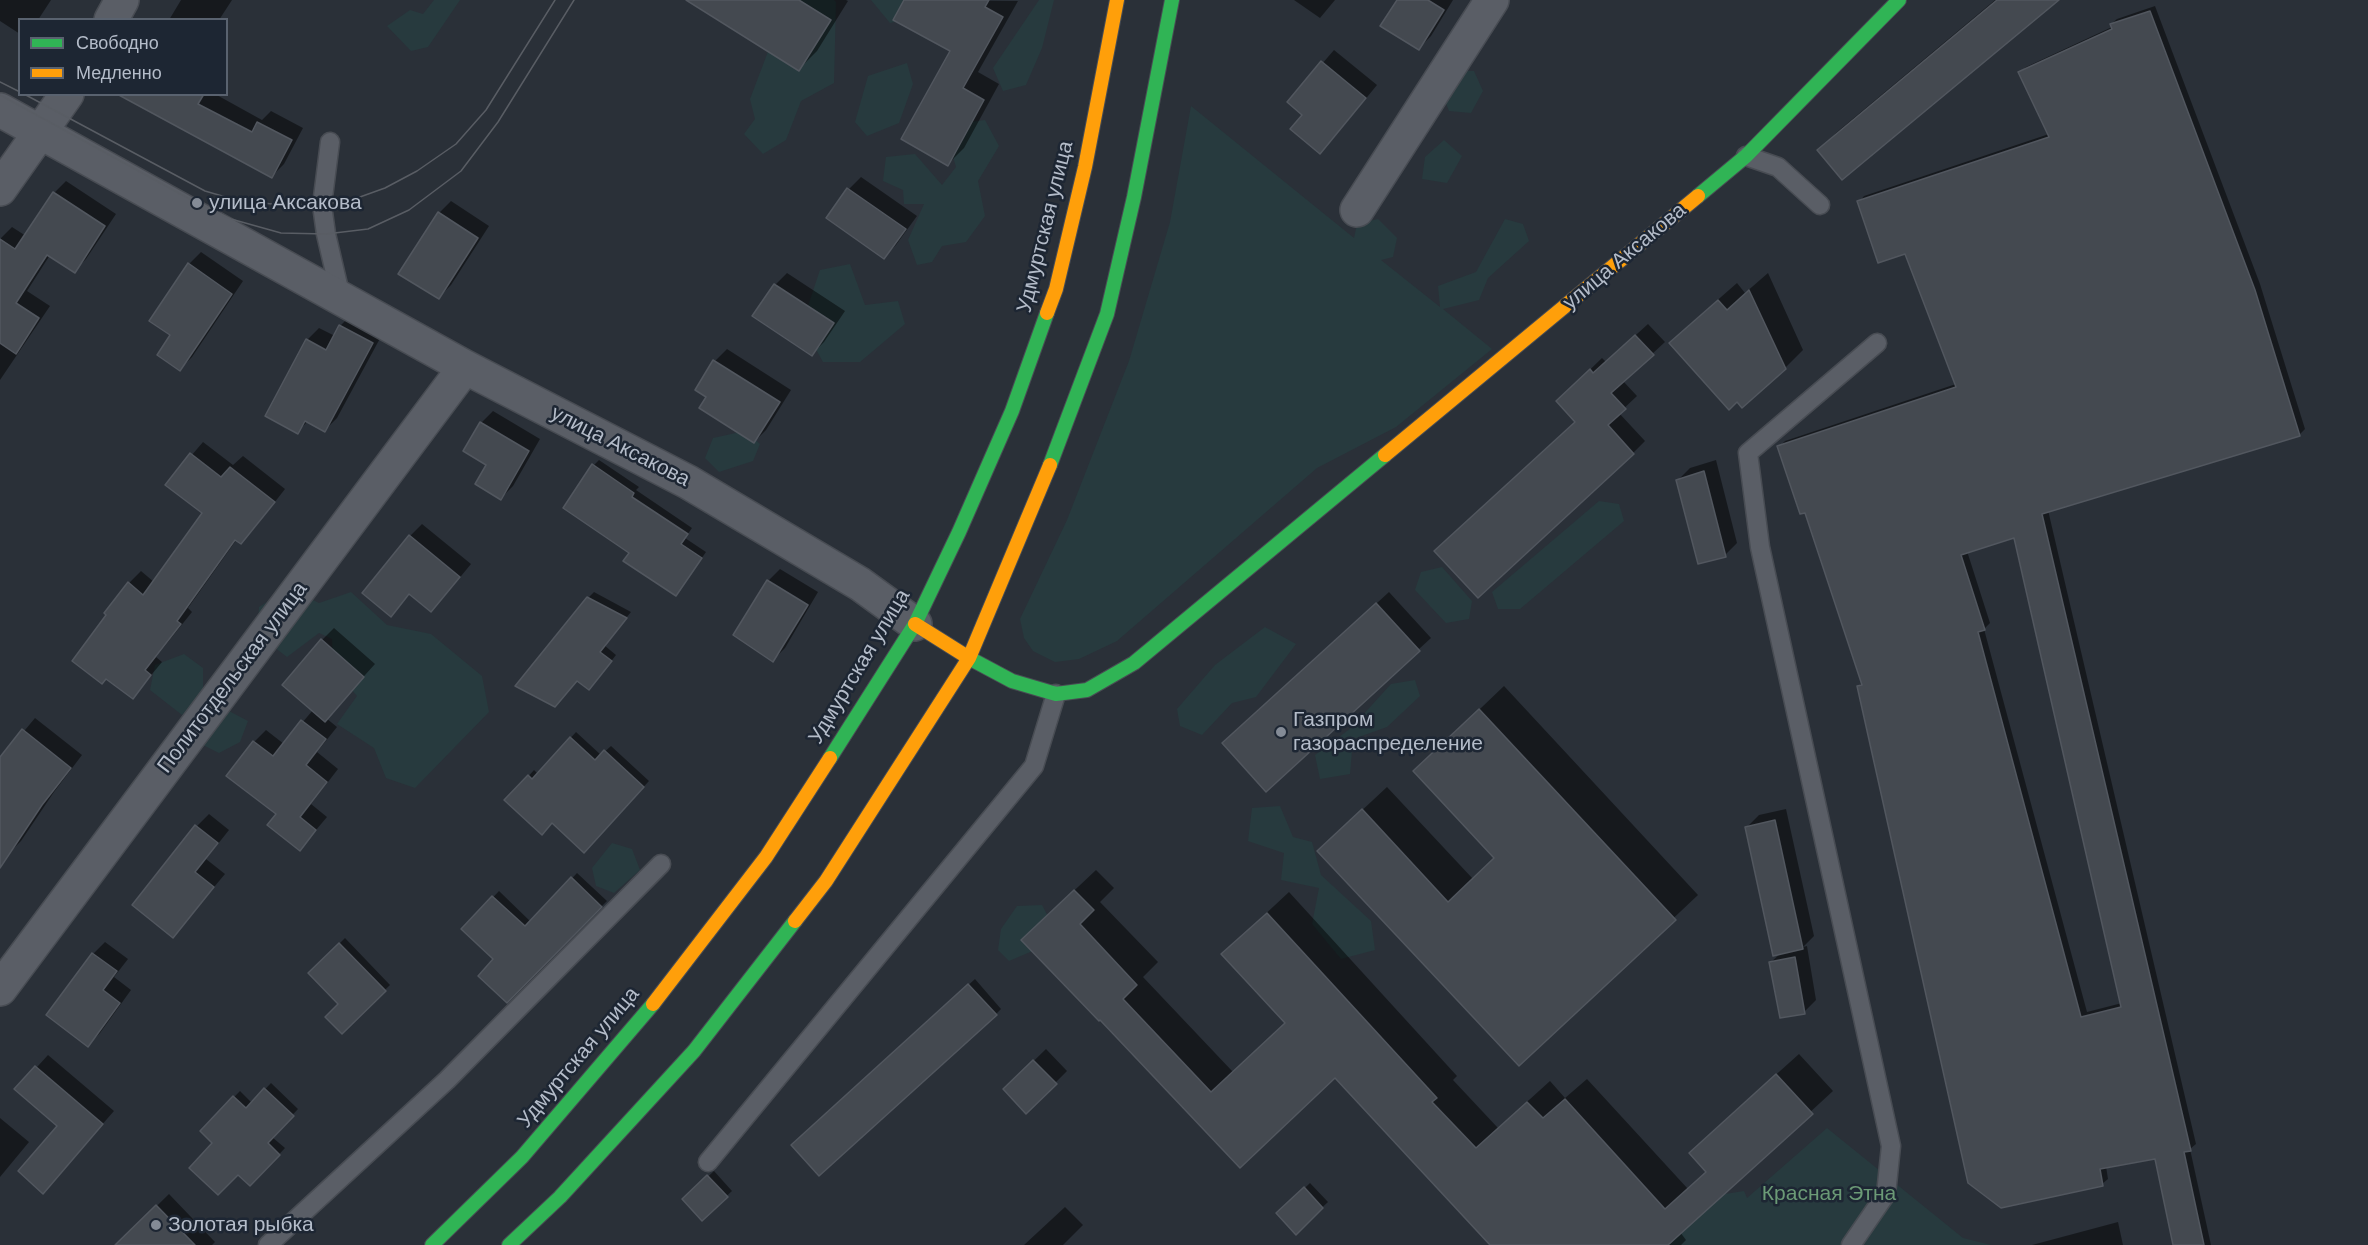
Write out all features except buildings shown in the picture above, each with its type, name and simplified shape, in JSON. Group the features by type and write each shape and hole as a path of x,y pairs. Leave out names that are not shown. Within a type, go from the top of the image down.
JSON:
{"main road":[{"name":"Удмуртская улица","path":"432,1245 522,1157 658,998 766,858 915,624 959,532 1012,411 1056,289 1085,167 1117,0"},
{"path":"509,1245 560,1197 694,1051 826,881 969,657 1063,434 1107,314 1134,196 1172,0"},
{"name":"улица Аксакова","path":"1056,693 1087,690 1134,663 1336,498 1746,156 1899,0"},
{"path":"915,624 1012,681 1056,693"}],"street":[{"path":"112,18 122,0"},
{"path":"1357,210 1492,0"},
{"path":"0,189 67,96"},
{"name":"улица Аксакова","path":"0,110 465,367 688,482 860,584 915,624"},
{"name":"Политотдельская улица","path":"0,988 465,367"}],"lane":[{"path":"330,142 322,205 326,234 341,298"},
{"path":"1746,156 1778,167 1820,205"},
{"path":"1851,1245 1887,1194 1891,1146 1760,547 1748,453 1877,343"},
{"path":"708,1162 1034,766 1056,693"},
{"path":"268,1245 447,1080 661,864"}],"green space":[{"path":"434,0 460,0 428,47 411,51 387,26 410,10 423,14"},
{"path":"793,0 834,0 836,2 834,83 801,101 786,140 763,154 744,134 755,119 750,99 769,49"},
{"path":"871,0 922,0 915,17 890,23"},
{"path":"1039,0 1054,0 1042,48 1026,85 1003,91 993,68"},
{"path":"907,63 913,84 899,123 867,136 855,122 868,76"},
{"path":"1453,71 1474,71 1483,91 1471,113 1449,111 1442,93"},
{"path":"1191,106 1354,238 1357,224 1378,219 1397,238 1393,257 1381,260 1440,307 1438,286 1476,272 1505,219 1523,224 1529,241 1488,278 1479,300 1443,309 1492,349 1396,427 1317,468 1117,641 1079,659 1055,662 1033,651 1024,638 1020,619 1067,520 1129,361 1170,222"},
{"path":"985,120 999,146 978,181 985,216 966,242 942,246 932,262 917,265 908,240 924,204 904,204 903,190 883,181 886,157 915,154 942,185 956,167 950,146 963,123"},
{"path":"1444,140 1462,156 1447,183 1422,179 1425,157"},
{"path":"850,264 865,305 898,301 905,324 860,362 823,362 802,324 820,270"},
{"path":"745,431 760,444 753,461 719,472 705,458 713,438"},
{"path":"1599,501 1619,504 1624,521 1520,609 1498,609 1492,592"},
{"path":"1442,567 1472,601 1469,619 1446,623 1415,590 1421,572"},
{"path":"289,588 319,603 351,592 387,625 431,634 482,676 489,712 415,788 386,778 374,748 337,724 357,696 333,668 332,639 319,633 287,657 257,634 259,607"},
{"path":"1265,627 1296,644 1256,697 1232,703 1202,735 1180,726 1177,709 1215,665"},
{"path":"184,654 203,668 203,698 182,715 150,690 155,665"},
{"path":"1415,680 1420,696 1387,727 1353,739 1350,774 1320,779 1315,755 1351,728 1391,684"},
{"path":"229,711 248,721 240,742 219,753 203,745 203,724"},
{"path":"1280,806 1293,837 1312,842 1321,875 1371,921 1375,950 1341,959 1312,924 1319,888 1281,880 1284,853 1248,841 1252,808"},
{"path":"612,843 632,849 640,870 614,893 596,886 592,868"},
{"path":"1042,905 1052,924 1042,947 1009,961 998,950 1001,929 1017,906"},
{"name":"Красная Этна","path":"1827,1128 1963,1238 1991,1245 1654,1245 1712,1196 1744,1191 1747,1198"}],"tram line":[{"path":"28,96 205,191 236,200 290,206 346,202 385,188 417,171 456,144 486,110 555,0"},
{"path":"0,95 197,203 231,219 281,233 326,234 368,229 409,210 461,171 498,122 574,0"},
{"path":"0,82 18,91"}],"traffic: fast":[{"path":"1050,465 1107,314 1134,197 1172,0"},
{"path":"1698,196 1746,156 1899,0"},
{"path":"830,758 915,624 959,532 1012,411 1047,313"},
{"path":"969,658 1012,681 1056,694 1087,690 1134,663 1385,455"},
{"path":"509,1245 560,1197 694,1051 795,921"},
{"path":"432,1245 522,1157 653,1004"}],"traffic: slow":[{"path":"1047,313 1056,289 1085,167 1117,0"},
{"path":"1385,455 1698,196"},
{"path":"795,921 826,881 969,658 1050,465"},
{"path":"915,624 969,658"},
{"path":"653,1004 766,857 830,758"}],"place":[{"name":"улица Аксакова","path":"197,203"},
{"name":"Газпром газораспределение","path":"1281,732"},
{"name":"Золотая рыбка","path":"156,1225"}]}
